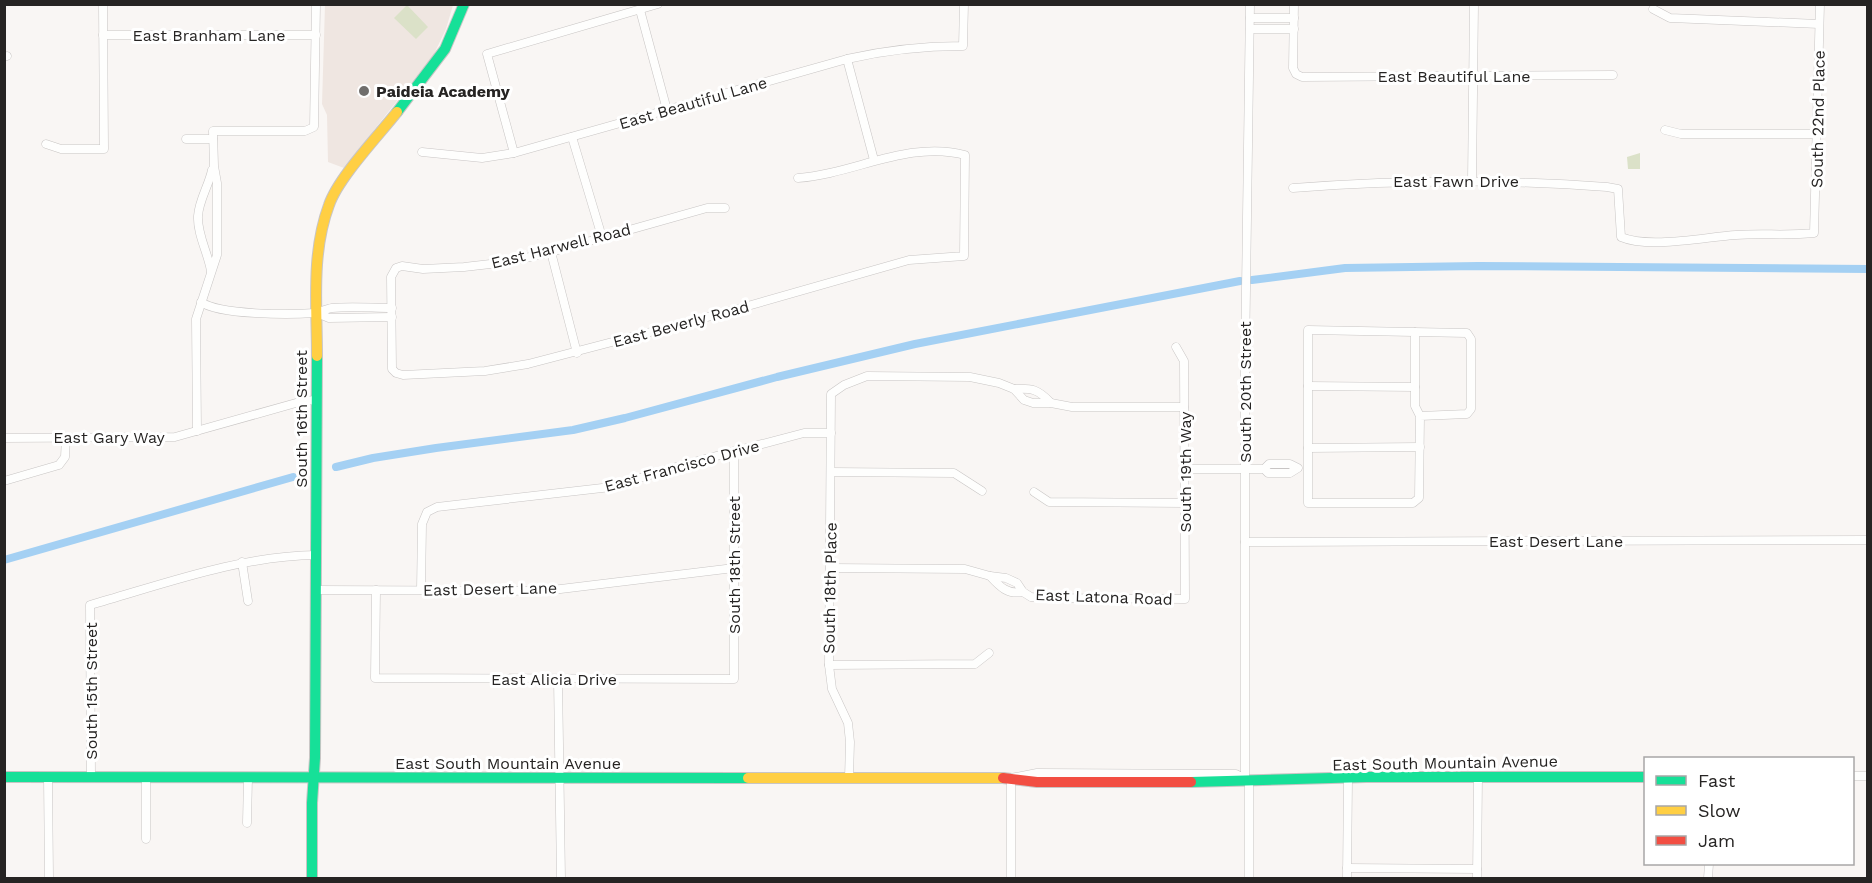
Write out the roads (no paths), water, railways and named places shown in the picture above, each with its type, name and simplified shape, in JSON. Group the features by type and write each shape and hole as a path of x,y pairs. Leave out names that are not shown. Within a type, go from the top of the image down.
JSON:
{"street":[{"path":"46,144 62,149 104,149 103,4"},
{"path":"186,139 213,135 305,131 314,127 316,4"},
{"name":"South 16th Street","path":"312,879 317,249 329,203 351,170 445,49 464,4"},
{"path":"514,153 488,54 658,4"},
{"name":"East Beautiful Lane","path":"422,152 482,158 514,153 847,59 920,46 963,46 964,4"},
{"name":"South 20th Street","path":"1249,879 1245,469 1250,4"},
{"path":"1250,29 1294,29 1294,4"},
{"path":"1472,181 1474,4"},
{"name":"South 22nd Place","path":"1621,237 1630,241 1667,242 1738,235 1814,233 1820,4"},
{"path":"1653,9 1670,18 1819,24"},
{"path":"640,10 667,110"},
{"path":"1250,18 1294,18"},
{"name":"East Beautiful Lane","path":"1294,29 1293,68 1296,74 1302,77 1612,75"},
{"name":"East Branham Lane","path":"103,35 316,35"},
{"path":"798,178 815,177 874,160 847,59"},
{"path":"1665,130 1681,134 1817,134"},
{"path":"197,431 195,328 197,312 217,255 217,183 213,135"},
{"path":"572,137 602,237"},
{"name":"East Beverly Road","path":"392,317 392,369 396,373 403,375 485,370 528,364 577,353 909,260 964,256 965,155 927,151 874,160"},
{"path":"211,272 198,215 214,166"},
{"name":"East Fawn Drive","path":"1293,188 1379,181 1541,182 1607,187 1618,189 1621,237"},
{"name":"East Harwell Road","path":"392,308 392,277 396,268 402,266 423,269 508,262 707,208 725,208"},
{"path":"551,252 577,353"},
{"path":"201,302 219,310 234,312 316,313 332,309 392,308 392,317 329,318 316,313"},
{"path":"1415,332 1415,406 1420,416 1419,498 1413,503 1308,502 1308,330 1415,332 1467,333 1471,339 1471,409 1467,414 1420,416"},
{"name":"South 19th Way","path":"1176,347 1184,361 1185,599"},
{"name":"South 18th Place","path":"849,778 848,723 832,689 830,665 831,394 844,385 867,376 970,377 999,383 1014,389"},
{"path":"1308,386 1415,387"},
{"path":"1014,389 1030,388 1041,393 1051,403"},
{"path":"1014,389 1024,400 1033,403 1051,403 1072,407 1184,407"},
{"name":"East Gary Way","path":"4,438 168,437 197,431 303,400 316,400"},
{"name":"East Francisco Drive","path":"421,590 421,531 427,512 437,507 611,487 804,433 831,432"},
{"path":"4,481 59,465 66,457 66,437"},
{"path":"1308,448 1420,447"},
{"name":"South 18th Street","path":"734,451 734,679"},
{"path":"1185,469 1263,469 1268,473 1290,473 1298,468 1308,468"},
{"path":"831,472 954,473 982,490"},
{"path":"1034,492 1049,502 1185,503"},
{"name":"East Desert Lane","path":"1245,542 1868,540"},
{"path":"248,601 242,562 282,556 316,555"},
{"name":"South 15th Street","path":"91,777 90,605 242,562"},
{"name":"East Desert Lane","path":"316,590 544,591 734,568"},
{"name":"East Latona Road","path":"830,568 965,569 990,576 1001,588 1013,594 1023,592 1031,597 1185,599"},
{"name":"East Alicia Drive","path":"376,590 375,678 734,679"},
{"path":"830,665 975,664 990,653"},
{"path":"558,679 561,879"},
{"path":"1477,879 1478,776"},
{"name":"East South Mountain Avenue","path":"4,777 1011,778 1037,782 1237,782 1247,779 1365,777 1644,777"},
{"path":"48,777 49,879"},
{"path":"146,778 146,839"},
{"path":"247,823 248,778"},
{"path":"1011,778 1011,879"},
{"path":"1347,879 1348,779"},
{"path":"1347,868 1477,869"}],"waterway":[{"path":"1252,280 1345,268 1478,266 1868,269"},
{"path":"336,467 373,458 436,448 573,430 915,344 1240,281"},
{"path":"4,560 293,477"}],"place":[{"name":"Paideia Academy","path":"364,91"}]}
